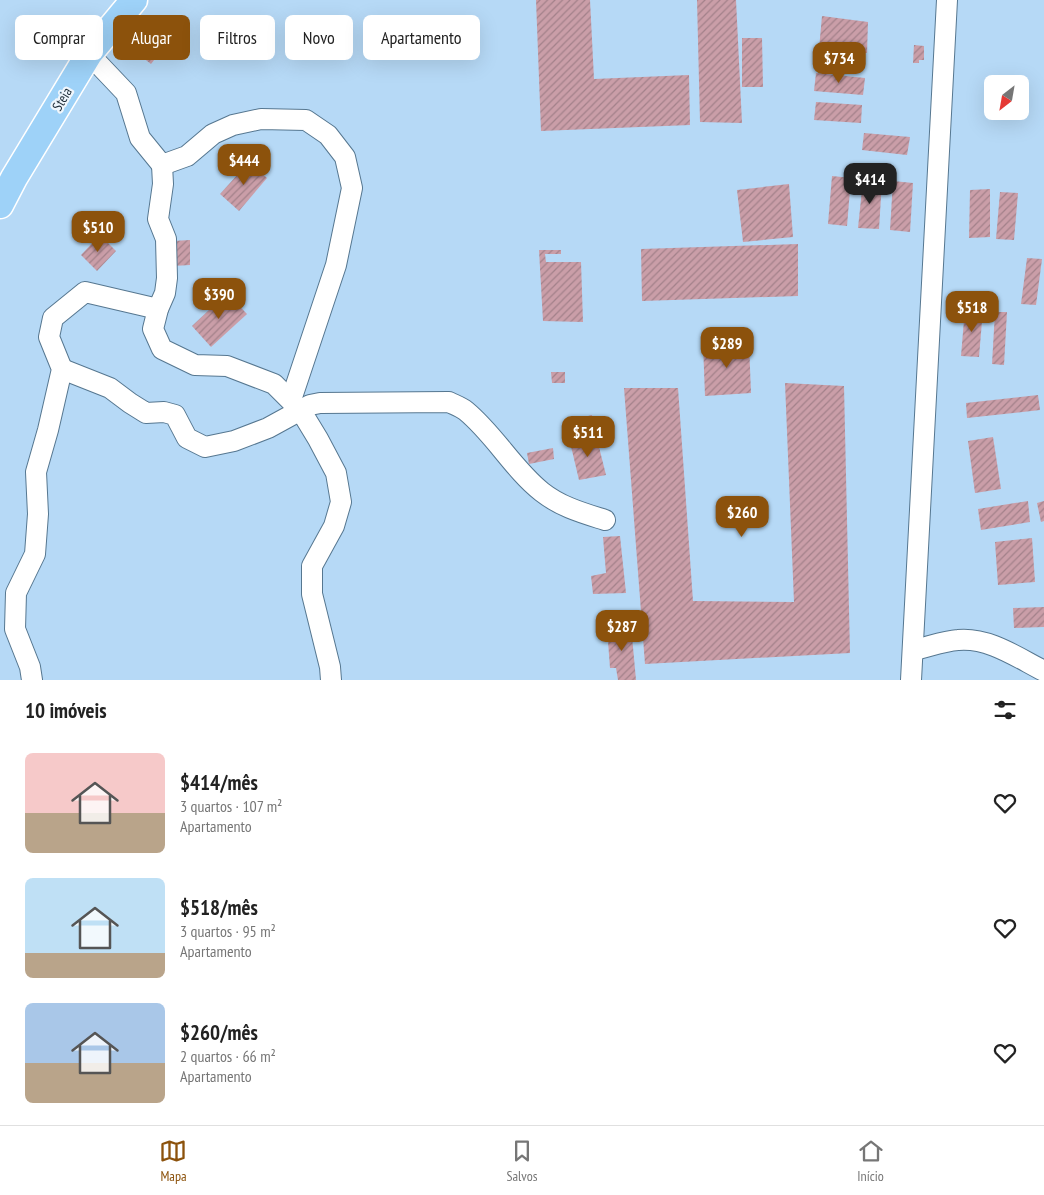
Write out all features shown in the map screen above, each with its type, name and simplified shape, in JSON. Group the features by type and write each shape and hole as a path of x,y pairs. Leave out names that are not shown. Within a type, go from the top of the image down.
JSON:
{"main road":[{"name":"Steia","path":"103,38 134,0"},
{"name":"Steia","path":"0,205 14,178 86,60"}],"street":[{"path":"911,680 947,0"},
{"path":"96,60 126,93 140,138 162,165 164,184 158,219 166,239 167,278 165,293 158,309 153,329 162,349 195,365 227,366 274,384 296,406 318,439 336,473 342,502 334,526 312,566 312,594 330,667 331,680"},
{"path":"162,165 187,156 213,134 233,125 260,119 306,120 328,135 345,157 352,188 336,265 296,406"},
{"path":"32,680 30,667 15,629 16,593 35,554 38,514 36,472 62,369 49,337 54,318 85,292 158,309"},
{"path":"62,369 110,388 146,413 164,412 175,415 186,438 205,447 234,441 268,428 296,406 320,403 449,402 465,410 543,493 568,508 605,520"},
{"path":"913,650 959,640 981,642 1044,671"}],"building":[{"path":"536,0 590,0 594,79 689,75 690,125 541,131"},
{"path":"697,0 736,0 742,123 700,122"},
{"path":"822,16 868,22 867,53 819,49"},
{"path":"742,38 762,38 763,87 742,87"},
{"path":"914,45 924,46 924,60 919,60 919,63 913,63"},
{"path":"146,60 154,60 151,64"},
{"path":"816,73 865,78 863,95 814,91"},
{"path":"816,102 862,105 861,123 814,120"},
{"path":"864,133 910,137 907,155 862,150"},
{"path":"249,162 267,178 239,211 220,194"},
{"path":"832,176 851,178 847,226 828,224"},
{"path":"863,180 882,181 879,229 858,228"},
{"path":"893,181 913,183 910,232 890,230"},
{"path":"789,184 793,237 743,242 737,190"},
{"path":"990,189 990,237 969,238 970,190"},
{"path":"1000,192 1018,193 1014,240 996,239"},
{"path":"100,235 116,251 97,271 81,255"},
{"path":"190,240 190,265 173,266 173,241"},
{"path":"798,244 798,296 642,301 641,249"},
{"path":"539,250 561,250 561,254 545,254 546,262 581,262 583,322 543,321"},
{"path":"1027,258 1042,259 1036,305 1021,304"},
{"path":"227,293 247,314 211,347 192,326"},
{"path":"965,308 983,309 979,357 961,356"},
{"path":"995,312 1007,312 1004,365 992,364"},
{"path":"749,343 751,393 705,396 703,344"},
{"path":"551,372 565,372 565,383 552,383"},
{"path":"785,383 844,386 850,653 645,664 624,388 678,388 693,601 794,602"},
{"path":"1038,395 1040,410 967,418 966,403"},
{"path":"592,415 594,429 575,433 572,420"},
{"path":"596,435 606,475 579,480 570,442"},
{"path":"993,437 1001,489 975,493 968,441"},
{"path":"553,448 554,459 529,464 527,453"},
{"path":"1028,501 1030,522 981,530 978,509"},
{"path":"1044,501 1044,521 1041,522 1037,503"},
{"path":"620,536 626,593 593,594 591,576 606,573 603,537"},
{"path":"1032,538 1035,582 998,585 995,542"},
{"path":"1044,607 1044,627 1014,628 1013,608"},
{"path":"631,625 636,680 618,680 616,668 610,668 607,628"}]}
